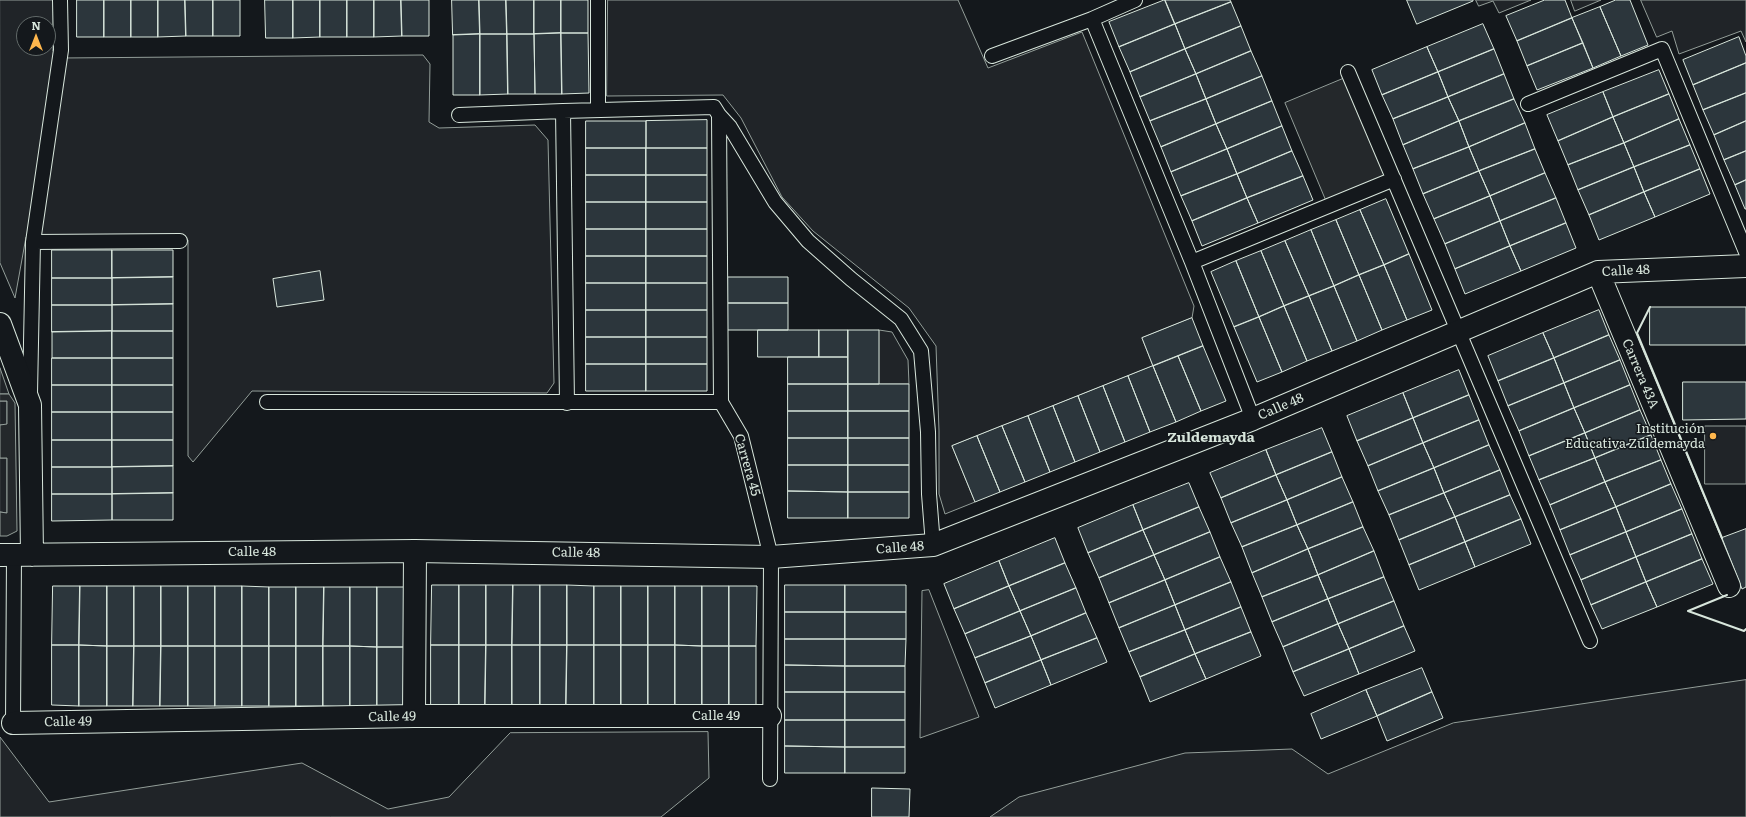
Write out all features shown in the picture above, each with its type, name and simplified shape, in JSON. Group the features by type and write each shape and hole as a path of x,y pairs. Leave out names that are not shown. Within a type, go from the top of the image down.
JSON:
{"street":[{"name":"Calle 48","path":"15,555 415,551 771,556 933,546 1253,418 1598,272 1746,266"},
{"name":"Carrera 43A","path":"1598,272 1729,586"},
{"path":"0,324 30,405 15,555"},
{"path":"414,716 415,551"},
{"name":"Calle 49","path":"13,723 414,716 770,716"}],"lane":[{"path":"30,405 33,242 61,50 60,0"},
{"path":"598,0 598,110"},
{"path":"992,56 1092,19 1135,0"},
{"path":"1092,19 1192,262 1253,418"},
{"path":"1528,104 1662,49 1746,252"},
{"path":"1348,72 1590,641"},
{"path":"459,115 598,110 716,111"},
{"path":"563,111 567,404"},
{"path":"267,402 567,404 721,402 716,111"},
{"path":"716,111 730,128 775,202 808,241 901,319 921,351 928,432 933,546"},
{"path":"1192,262 1394,179"},
{"path":"33,242 180,241"},
{"name":"Carrera 45","path":"721,402 741,436 771,556 770,779"},
{"path":"13,723 15,555"}],"shaded area":[{"path":"0,0 54,0 54,16 16,16 16,56 56,56 56,54 61,58 423,55 430,64 429,122 439,128 535,125 548,140 554,383 547,393 252,391 193,462 188,456 188,240 182,235 26,237 15,298 0,263"},
{"path":"608,0 958,0 988,68 1082,32 1194,306 1192,318 1142,338 1153,366 952,446 975,502 945,514 939,494 939,431 936,346 909,308 813,231 782,197 741,118 723,95 607,96"},
{"path":"1476,0 1531,0 1499,13 1493,1 1479,6"},
{"path":"1571,0 1601,0 1575,11"},
{"path":"1641,0 1746,0 1746,42 1741,31 1679,54 1672,31 1657,37"},
{"path":"1345,78 1386,176 1326,201 1285,103"},
{"path":"879,330 892,332 908,360 909,384 879,384"},
{"path":"0,368 9,394 0,394"},
{"path":"0,394 9,394 15,403 17,531 7,536 0,536 0,512 7,513 7,458 0,458 0,425 7,424 7,401 0,401"},
{"path":"0,401 7,401 7,425 0,425"},
{"path":"1705,426 1746,426 1746,484 1705,484"},
{"path":"0,458 7,458 7,513 0,512"},
{"path":"929,590 979,717 920,738 922,591"},
{"path":"1746,680 1746,817 990,817 1019,797 1185,753 1292,749 1328,774 1453,723"},
{"path":"708,732 709,778 661,817 0,817 0,737 49,802 302,763 388,809 449,797 510,733"}],"building":[{"path":"77,0 104,0 104,37 77,37"},
{"path":"104,0 131,0 131,37 104,37"},
{"path":"131,0 158,0 158,37 131,37"},
{"path":"158,0 185,0 186,36 158,37"},
{"path":"185,0 213,0 213,36 186,36"},
{"path":"213,0 240,0 240,36 213,36"},
{"path":"265,0 293,0 293,38 266,38"},
{"path":"293,0 320,0 320,37 293,38"},
{"path":"320,0 347,0 347,37 320,37"},
{"path":"347,0 374,0 374,37 347,37"},
{"path":"374,0 401,0 402,36 374,37"},
{"path":"401,0 429,0 429,36 402,36"},
{"path":"452,0 479,0 480,34 453,35"},
{"path":"479,0 506,0 507,34 480,34"},
{"path":"506,0 534,0 534,34 507,34"},
{"path":"534,0 561,0 561,33 534,34"},
{"path":"561,0 588,0 588,33 561,33"},
{"path":"1165,0 1230,0 1231,2 1175,24"},
{"path":"1165,0 1175,24 1119,47 1109,22"},
{"path":"1407,0 1473,0 1473,1 1417,24"},
{"path":"1545,0 1565,0 1572,18 1517,41 1506,16"},
{"path":"1616,0 1630,0 1648,45 1621,56 1600,7"},
{"path":"1231,2 1241,26 1185,49 1175,24"},
{"path":"1600,7 1621,56 1593,68 1572,18"},
{"path":"1572,18 1583,43 1527,66 1517,41"},
{"path":"1175,24 1185,49 1130,72 1119,47"},
{"path":"1483,24 1494,49 1438,72 1427,47"},
{"path":"1241,26 1251,51 1196,74 1185,49"},
{"path":"561,33 588,33 589,93 562,94"},
{"path":"561,33 562,94 535,94 534,34"},
{"path":"480,34 480,95 453,95 453,35"},
{"path":"480,34 507,34 508,94 480,95"},
{"path":"507,34 534,34 535,94 508,94"},
{"path":"1739,37 1746,56 1746,63 1693,85 1683,60"},
{"path":"1583,43 1593,68 1537,90 1527,66"},
{"path":"1427,47 1438,72 1382,95 1372,70"},
{"path":"1185,49 1196,74 1140,97 1130,72"},
{"path":"1494,49 1504,74 1448,97 1438,72"},
{"path":"1251,51 1262,76 1206,99 1196,74"},
{"path":"1746,63 1746,93 1703,110 1693,85"},
{"path":"1659,70 1669,94 1613,117 1603,92"},
{"path":"1438,72 1448,97 1393,119 1382,95"},
{"path":"1196,74 1206,99 1150,121 1140,97"},
{"path":"1504,74 1514,99 1459,121 1448,97"},
{"path":"1262,76 1272,101 1216,124 1206,99"},
{"path":"1603,92 1613,117 1558,141 1547,115"},
{"path":"1746,93 1746,121 1714,135 1703,110"},
{"path":"1669,94 1679,119 1624,143 1613,117"},
{"path":"1448,97 1459,121 1403,145 1393,119"},
{"path":"1206,99 1216,124 1161,147 1150,121"},
{"path":"1514,99 1525,123 1469,147 1459,121"},
{"path":"1272,101 1282,126 1227,149 1216,124"},
{"path":"1613,117 1624,143 1568,165 1558,141"},
{"path":"1679,119 1690,145 1634,167 1624,143"},
{"path":"707,120 707,148 646,148 646,121"},
{"path":"586,121 646,121 646,148 586,148"},
{"path":"1459,121 1469,147 1413,169 1403,145"},
{"path":"1746,121 1746,151 1724,160 1714,135"},
{"path":"1525,123 1535,149 1479,171 1469,147"},
{"path":"1216,124 1227,149 1171,172 1161,147"},
{"path":"1282,126 1292,151 1237,174 1227,149"},
{"path":"1624,143 1634,167 1578,190 1568,165"},
{"path":"1690,145 1700,169 1644,192 1634,167"},
{"path":"1469,147 1479,171 1423,194 1413,169"},
{"path":"586,148 646,148 646,175 586,175"},
{"path":"646,148 707,148 707,175 646,175"},
{"path":"1227,149 1237,174 1181,196 1171,172"},
{"path":"1535,149 1545,173 1490,196 1479,171"},
{"path":"1292,151 1303,176 1247,198 1237,174"},
{"path":"1746,151 1746,180 1735,185 1724,160"},
{"path":"1634,167 1644,192 1589,215 1578,190"},
{"path":"1700,169 1710,194 1655,217 1644,192"},
{"path":"1479,171 1490,196 1434,219 1423,194"},
{"path":"1545,173 1556,198 1500,221 1490,196"},
{"path":"1237,174 1247,198 1192,221 1181,196"},
{"path":"586,175 646,175 646,202 586,202"},
{"path":"646,175 707,175 707,202 646,202"},
{"path":"1303,176 1313,200 1258,223 1247,198"},
{"path":"1746,180 1746,209 1745,209 1735,185"},
{"path":"1644,192 1655,217 1599,240 1589,215"},
{"path":"1490,196 1500,221 1445,244 1434,219"},
{"path":"1247,198 1258,223 1202,246 1192,221"},
{"path":"1556,198 1566,223 1510,246 1500,221"},
{"path":"1386,199 1409,254 1384,265 1360,210"},
{"path":"586,202 646,202 646,229 586,229"},
{"path":"646,202 707,202 707,229 646,229"},
{"path":"1360,210 1384,265 1359,275 1336,220"},
{"path":"1336,220 1359,275 1334,286 1311,230"},
{"path":"1500,221 1510,246 1455,269 1445,244"},
{"path":"1566,223 1576,248 1521,271 1510,246"},
{"path":"586,229 646,229 646,256 586,256"},
{"path":"646,229 707,229 707,256 646,256"},
{"path":"1311,230 1334,286 1309,296 1285,241"},
{"path":"1285,241 1309,296 1284,306 1261,251"},
{"path":"1510,246 1521,271 1465,294 1455,269"},
{"path":"52,250 112,250 112,278 52,278"},
{"path":"112,250 173,250 173,277 112,278"},
{"path":"1261,251 1284,306 1259,317 1236,261"},
{"path":"1409,254 1432,310 1407,320 1384,265"},
{"path":"586,256 646,256 646,283 586,283"},
{"path":"646,256 707,256 707,283 646,283"},
{"path":"1236,261 1259,317 1234,327 1211,272"},
{"path":"1384,265 1407,320 1382,330 1359,275"},
{"path":"320,271 324,300 277,307 273,279"},
{"path":"1359,275 1382,330 1357,341 1334,286"},
{"path":"173,277 173,304 112,305 112,278"},
{"path":"728,277 788,277 788,303 728,303"},
{"path":"52,278 112,278 112,305 52,305"},
{"path":"586,283 646,283 646,310 586,310"},
{"path":"646,283 707,283 707,310 646,310"},
{"path":"1334,286 1357,341 1332,351 1309,296"},
{"path":"1309,296 1332,351 1307,361 1284,306"},
{"path":"728,303 788,303 788,330 728,330"},
{"path":"173,304 173,331 112,331 112,305"},
{"path":"52,305 112,305 112,331 52,332"},
{"path":"1284,306 1307,361 1282,372 1259,317"},
{"path":"1650,307 1746,307 1746,345 1650,345"},
{"path":"586,310 646,310 646,337 586,337"},
{"path":"646,310 707,310 707,337 646,337"},
{"path":"1599,310 1609,335 1554,358 1543,333"},
{"path":"1259,317 1282,372 1257,382 1234,327"},
{"path":"1192,318 1203,346 1153,366 1142,338"},
{"path":"758,330 819,330 819,357 758,357"},
{"path":"819,330 848,330 848,357 819,357"},
{"path":"848,330 879,330 879,384 848,384"},
{"path":"112,331 112,358 52,358 52,332"},
{"path":"112,331 173,331 173,358 112,358"},
{"path":"1543,333 1554,358 1498,381 1488,356"},
{"path":"1609,335 1620,360 1564,383 1554,358"},
{"path":"586,337 646,337 646,364 586,364"},
{"path":"646,337 707,337 707,364 646,364"},
{"path":"1203,346 1226,401 1201,411 1178,356"},
{"path":"1178,356 1201,411 1176,422 1153,366"},
{"path":"788,357 848,357 848,384 788,384"},
{"path":"52,358 112,358 112,385 52,385"},
{"path":"112,358 173,358 173,385 112,385"},
{"path":"1554,358 1564,383 1508,406 1498,381"},
{"path":"1620,360 1630,385 1574,408 1564,383"},
{"path":"586,364 646,364 646,391 586,391"},
{"path":"646,364 707,364 707,391 646,391"},
{"path":"1153,366 1176,422 1150,432 1128,376"},
{"path":"1459,370 1469,395 1413,418 1403,393"},
{"path":"1128,376 1150,432 1125,442 1103,386"},
{"path":"1683,382 1746,382 1746,419 1683,420"},
{"path":"1564,383 1574,408 1519,431 1508,406"},
{"path":"788,384 848,384 848,411 788,411"},
{"path":"848,384 909,384 909,411 848,411"},
{"path":"52,385 112,385 112,412 52,412"},
{"path":"112,385 173,385 173,412 112,412"},
{"path":"1630,385 1640,410 1585,433 1574,408"},
{"path":"1103,386 1125,442 1100,452 1078,396"},
{"path":"1403,393 1413,418 1357,441 1347,416"},
{"path":"1469,395 1479,420 1423,443 1413,418"},
{"path":"1078,396 1100,452 1075,462 1053,406"},
{"path":"1053,406 1075,462 1050,472 1028,416"},
{"path":"1574,408 1585,433 1529,456 1519,431"},
{"path":"1640,410 1651,435 1595,458 1585,433"},
{"path":"788,411 848,411 848,438 788,438"},
{"path":"848,411 909,411 909,438 848,438"},
{"path":"52,412 112,412 112,440 52,440"},
{"path":"112,412 173,412 173,440 112,440"},
{"path":"1028,416 1050,472 1025,482 1002,426"},
{"path":"1413,418 1423,443 1368,466 1357,441"},
{"path":"1479,420 1489,445 1434,468 1423,443"},
{"path":"1002,426 1025,482 1000,492 977,436"},
{"path":"1322,428 1332,452 1276,475 1266,450"},
{"path":"1585,433 1595,458 1539,480 1529,456"},
{"path":"1651,435 1661,460 1605,482 1595,458"},
{"path":"977,436 1000,492 975,502 952,446"},
{"path":"788,438 848,438 848,465 788,465"},
{"path":"848,438 909,438 909,465 848,465"},
{"path":"52,440 112,440 112,467 52,467"},
{"path":"112,440 173,440 173,466 112,467"},
{"path":"1423,443 1434,468 1378,491 1368,466"},
{"path":"1489,445 1500,470 1444,493 1434,468"},
{"path":"1266,450 1276,475 1221,498 1210,473"},
{"path":"1332,452 1342,477 1287,500 1276,475"},
{"path":"1595,458 1605,482 1550,505 1539,480"},
{"path":"1661,460 1671,484 1616,507 1605,482"},
{"path":"788,465 848,465 848,492 788,491"},
{"path":"848,465 909,465 909,492 848,492"},
{"path":"173,466 173,493 112,494 112,467"},
{"path":"52,467 112,467 112,494 52,494"},
{"path":"1434,468 1444,493 1389,515 1378,491"},
{"path":"1500,470 1510,495 1455,517 1444,493"},
{"path":"1276,475 1287,500 1231,523 1221,498"},
{"path":"1342,477 1353,502 1297,525 1287,500"},
{"path":"1605,482 1616,507 1560,530 1550,505"},
{"path":"1189,483 1199,507 1143,530 1133,505"},
{"path":"1671,484 1682,509 1626,532 1616,507"},
{"path":"788,491 848,492 848,518 788,518"},
{"path":"848,492 909,492 909,518 848,518"},
{"path":"173,493 173,520 112,520 112,494"},
{"path":"1444,493 1455,517 1399,540 1389,515"},
{"path":"52,494 112,494 112,520 52,521"},
{"path":"1510,495 1521,519 1465,542 1455,517"},
{"path":"1287,500 1297,525 1242,547 1231,523"},
{"path":"1353,502 1363,527 1308,549 1297,525"},
{"path":"1133,505 1143,530 1088,553 1078,528"},
{"path":"1199,507 1210,532 1154,555 1143,530"},
{"path":"1616,507 1626,532 1570,555 1560,530"},
{"path":"1682,509 1692,534 1636,557 1626,532"},
{"path":"1455,517 1465,542 1409,565 1399,540"},
{"path":"1521,519 1531,544 1475,567 1465,542"},
{"path":"1297,525 1308,549 1252,573 1242,547"},
{"path":"1363,527 1374,551 1318,575 1308,549"},
{"path":"1746,529 1746,587 1742,589 1722,538"},
{"path":"1143,530 1154,555 1099,578 1088,553"},
{"path":"1210,532 1220,557 1165,580 1154,555"},
{"path":"1626,532 1636,557 1581,580 1570,555"},
{"path":"1692,534 1702,559 1646,582 1636,557"},
{"path":"1055,538 1065,563 1009,586 999,561"},
{"path":"1465,542 1475,567 1419,590 1409,565"},
{"path":"1308,549 1318,575 1262,597 1252,573"},
{"path":"1374,551 1384,577 1328,599 1318,575"},
{"path":"1154,555 1165,580 1109,603 1099,578"},
{"path":"1220,557 1231,582 1175,605 1165,580"},
{"path":"1636,557 1646,582 1591,605 1581,580"},
{"path":"1702,559 1713,584 1657,607 1646,582"},
{"path":"999,561 1009,586 954,609 944,584"},
{"path":"1065,563 1076,588 1020,611 1009,586"},
{"path":"1318,575 1328,599 1272,622 1262,597"},
{"path":"1384,577 1394,601 1338,624 1328,599"},
{"path":"1165,580 1175,605 1119,628 1109,603"},
{"path":"1231,582 1241,607 1185,630 1175,605"},
{"path":"1646,582 1657,607 1602,629 1591,605"},
{"path":"432,585 459,585 459,645 431,645"},
{"path":"459,585 486,585 486,645 459,645"},
{"path":"486,585 513,585 512,645 486,645"},
{"path":"513,585 540,585 540,645 512,645"},
{"path":"540,585 567,585 567,645 540,645"},
{"path":"567,585 594,586 594,645 567,645"},
{"path":"785,585 845,585 845,612 785,612"},
{"path":"845,585 906,585 906,612 845,612"},
{"path":"53,586 80,586 79,645 52,645"},
{"path":"80,586 107,586 107,646 79,645"},
{"path":"107,586 134,586 134,646 107,646"},
{"path":"134,586 161,586 161,646 134,646"},
{"path":"161,586 188,586 188,646 161,646"},
{"path":"188,586 215,586 215,646 188,646"},
{"path":"215,586 242,586 242,646 215,646"},
{"path":"242,586 269,587 269,646 242,646"},
{"path":"594,586 621,586 621,645 594,645"},
{"path":"621,586 648,586 648,645 621,645"},
{"path":"648,586 675,586 675,645 648,645"},
{"path":"675,586 702,586 702,646 675,645"},
{"path":"702,586 729,586 729,646 702,646"},
{"path":"729,586 757,586 756,646 729,646"},
{"path":"1009,586 1020,611 965,634 954,609"},
{"path":"269,587 296,587 296,646 269,646"},
{"path":"296,587 324,587 323,646 296,646"},
{"path":"324,587 350,587 350,646 323,646"},
{"path":"350,587 377,587 377,647 350,646"},
{"path":"377,587 405,587 404,647 377,647"},
{"path":"1076,588 1086,613 1031,636 1020,611"},
{"path":"1328,599 1338,624 1283,647 1272,622"},
{"path":"1394,601 1404,626 1349,649 1338,624"},
{"path":"1175,605 1185,630 1129,652 1119,628"},
{"path":"1241,607 1251,632 1195,654 1185,630"},
{"path":"1020,611 1031,636 975,658 965,634"},
{"path":"785,612 845,612 845,639 785,639"},
{"path":"845,612 906,612 906,639 845,639"},
{"path":"1086,613 1097,638 1041,660 1031,636"},
{"path":"1338,624 1349,649 1293,672 1283,647"},
{"path":"1404,626 1415,651 1359,674 1349,649"},
{"path":"1185,630 1195,654 1140,677 1129,652"},
{"path":"1251,632 1261,656 1206,679 1195,654"},
{"path":"1031,636 1041,660 985,683 975,658"},
{"path":"1097,638 1107,662 1051,685 1041,660"},
{"path":"785,639 845,639 845,666 785,665"},
{"path":"845,639 906,639 905,666 845,666"},
{"path":"52,645 79,645 79,706 52,705"},
{"path":"79,645 107,646 107,706 79,706"},
{"path":"431,645 459,645 459,705 431,705"},
{"path":"459,645 486,645 485,705 459,705"},
{"path":"486,645 512,645 512,705 485,705"},
{"path":"512,645 540,645 540,705 512,705"},
{"path":"540,645 567,645 566,705 540,705"},
{"path":"567,645 594,645 594,705 566,705"},
{"path":"594,645 621,645 621,705 594,705"},
{"path":"621,645 648,645 648,705 621,705"},
{"path":"648,645 675,645 675,706 648,705"},
{"path":"675,645 702,646 702,706 675,706"},
{"path":"107,646 134,646 133,706 107,706"},
{"path":"134,646 161,646 160,706 133,706"},
{"path":"161,646 188,646 188,706 160,706"},
{"path":"188,646 215,646 215,706 188,706"},
{"path":"215,646 242,646 242,706 215,706"},
{"path":"242,646 269,646 269,706 242,706"},
{"path":"269,646 296,646 296,706 269,706"},
{"path":"296,646 323,646 323,706 296,706"},
{"path":"323,646 350,646 350,707 323,706"},
{"path":"350,646 377,647 377,707 350,707"},
{"path":"702,646 729,646 729,706 702,706"},
{"path":"729,646 756,646 756,706 729,706"},
{"path":"377,647 404,647 404,707 377,707"},
{"path":"1349,649 1359,674 1304,696 1293,672"},
{"path":"1195,654 1206,679 1150,702 1140,677"},
{"path":"1041,660 1051,685 995,708 985,683"},
{"path":"785,665 845,666 845,692 785,692"},
{"path":"845,666 905,666 905,692 845,692"},
{"path":"1422,668 1432,692 1377,716 1366,690"},
{"path":"1366,690 1377,716 1321,739 1311,714"},
{"path":"785,692 845,692 845,720 785,720"},
{"path":"845,692 905,692 905,720 845,720"},
{"path":"1432,692 1443,718 1387,741 1377,716"},
{"path":"785,720 845,720 845,747 785,746"},
{"path":"845,720 905,720 905,747 845,747"},
{"path":"785,746 845,747 845,773 785,773"},
{"path":"845,747 905,747 905,773 845,773"},
{"path":"872,788 910,789 909,817 872,817"}],"wall":[{"path":"1650,307 1637,333 1722,538"},
{"path":"1727,595 1688,611 1744,631 1746,629"}],"place":[{"name":"Institución Educativa Zuldemayda","path":"1713,436"}],"district":[{"name":"Zuldemayda","path":"1211,438"}]}
